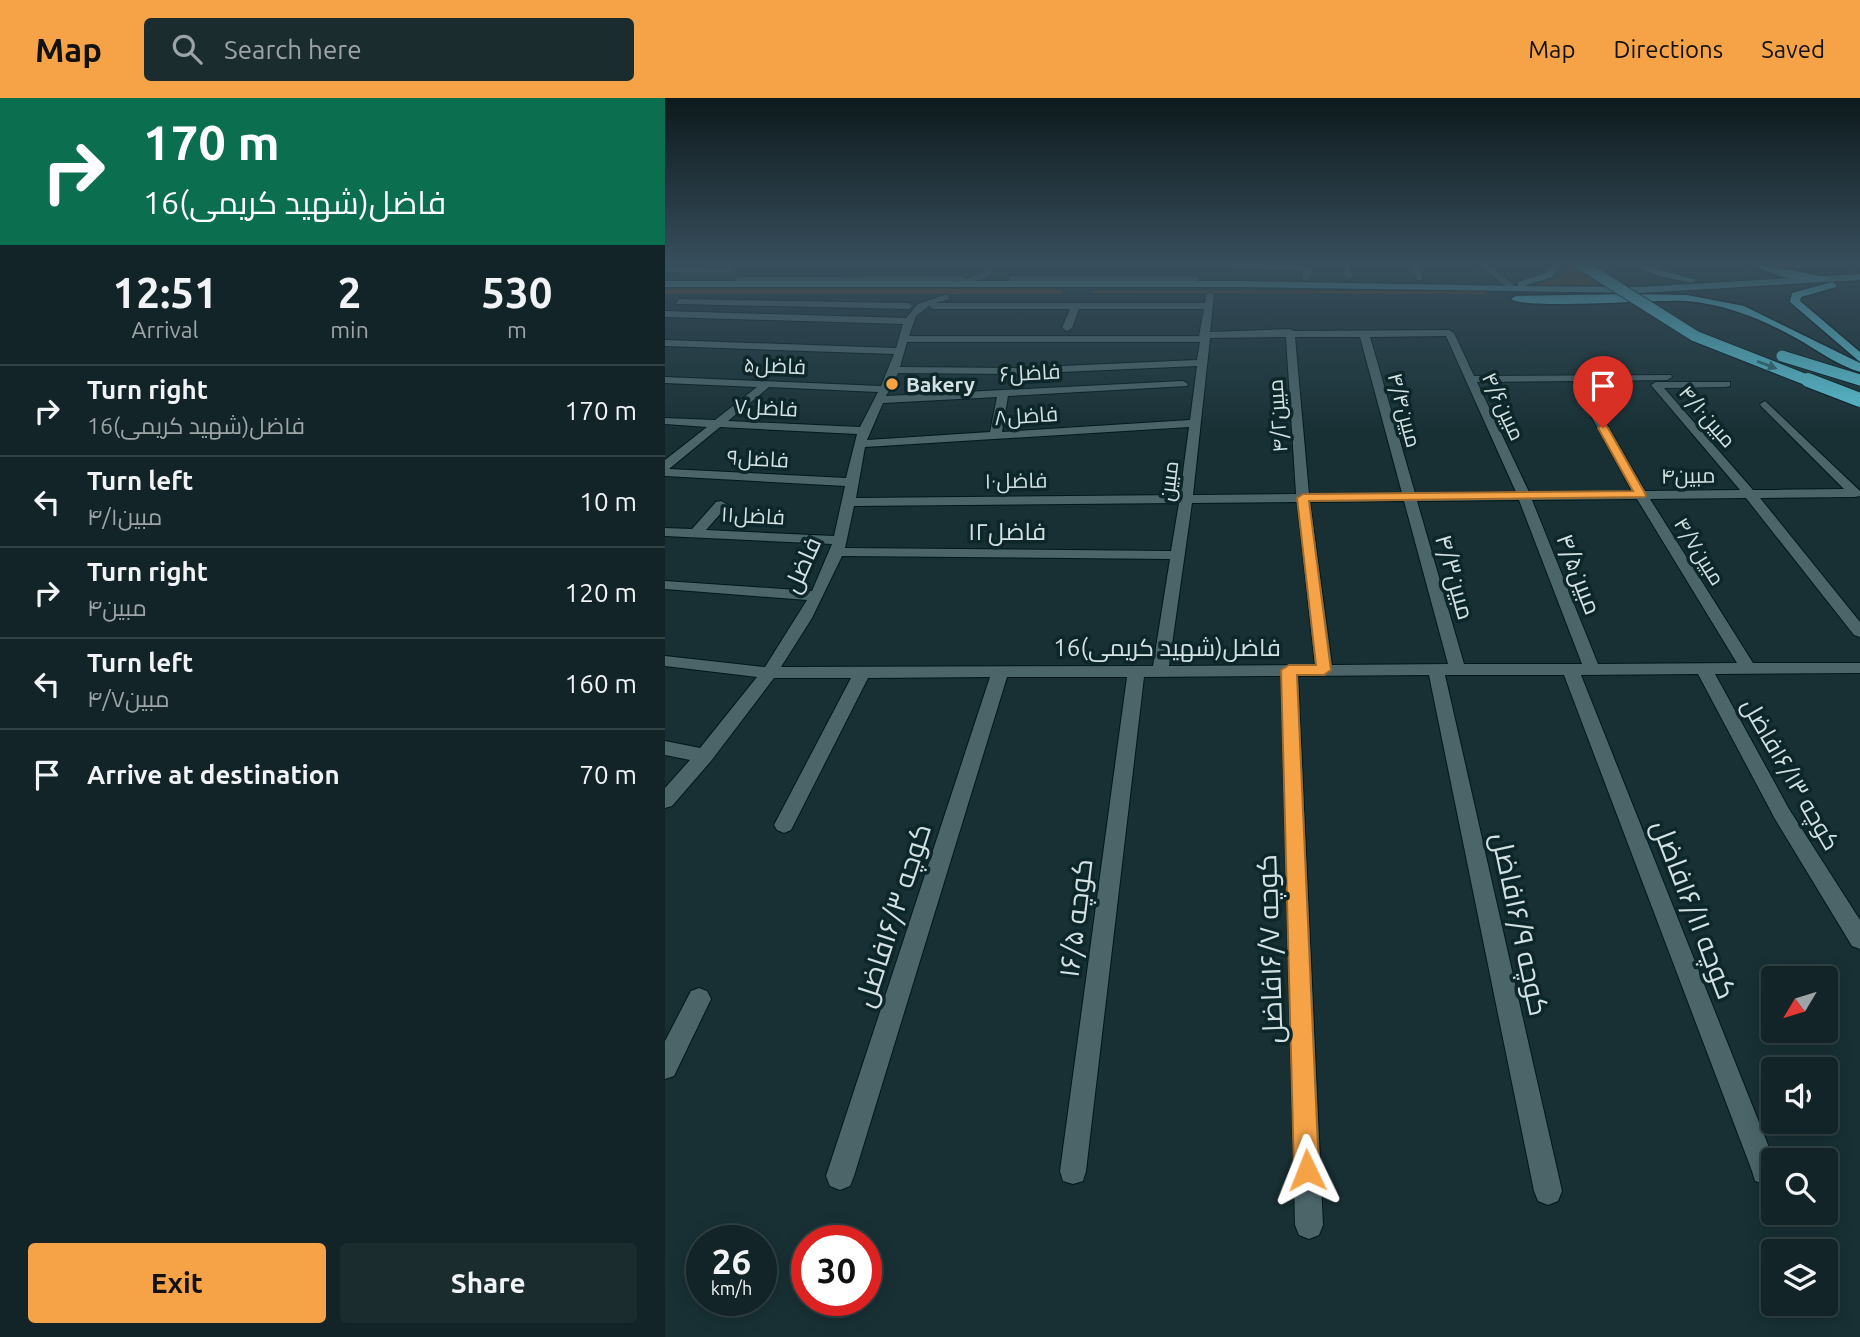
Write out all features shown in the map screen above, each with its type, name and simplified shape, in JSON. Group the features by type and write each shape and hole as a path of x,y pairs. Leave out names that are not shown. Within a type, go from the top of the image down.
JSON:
{"highway":[{"path":"1667,321 1695,335 1860,401"},
{"path":"1693,321 1757,348 1860,380"},
{"path":"1769,321 1860,368"},
{"path":"1817,321 1860,358"}],"street":[{"name":"فاضل","path":"665,801 705,756 769,673 816,596 837,546 850,482 863,438 894,370 910,321"},
{"path":"1067,328 1069,321"},
{"name":"مبین","path":"1160,671 1185,499 1206,321"},
{"path":"665,343 784,344 802,348 1203,337 1290,332 1364,333"},
{"name":"۴/۲مبین","path":"1290,332 1303,498 1324,670"},
{"name":"۴/۶مبین","path":"1364,333 1449,333 1524,496"},
{"name":"۴/۴مبین","path":"1364,333 1409,497"},
{"path":"677,344 689,334"},
{"path":"719,357 747,336"},
{"path":"686,358 704,344"},
{"path":"758,358 784,344"},
{"path":"791,360 802,348"},
{"path":"894,370 1014,371 1200,363"},
{"name":"۴/۱۰مبین","path":"1470,379 1726,380 1656,385 1750,494"},
{"name":"۵فاضل","path":"665,380 767,384 882,394"},
{"name":"۴/۷مبین","path":"1578,383 1640,495 1748,668"},
{"path":"665,466 767,384"},
{"name":"۶فاضل","path":"882,394 1183,384"},
{"path":"995,436 1003,392"},
{"name":"۴مبین","path":"1185,499 1855,493 1765,404"},
{"name":"۷فاضل","path":"665,421 863,438"},
{"name":"۸فاضل","path":"863,438 995,436 1194,423"},
{"name":"۹فاضل","path":"665,472 850,482"},
{"path":"1750,494 1860,632"},
{"name":"۴/۵مبین","path":"1524,496 1581,669"},
{"name":"۴/۳مبین","path":"1409,497 1446,669"},
{"name":"۱۰فاضل","path":"847,502 1185,499"},
{"path":"696,533 721,505"},
{"name":"۱۱فاضل","path":"665,532 837,546"},
{"name":"۱۲فاضل","path":"837,546 1177,555"},
{"path":"665,585 816,596"},
{"name":"16فاضل(شهید کریمی)","path":"665,661 769,673 1860,668"},
{"name":"کوچه ۱۶/۱۳فاضل","path":"1703,668 1782,814 1860,939"},
{"name":"کوچه ۱۶/۹فاضل","path":"1446,669 1548,1191"},
{"name":"کوچه ۱۶/۱۱فاضل","path":"1581,669 1761,1160"},
{"name":"کوچه ۱۶/۷فاضل","path":"1289,670 1309,1225"},
{"name":"کوچه ۱۶/۵","path":"1073,1171 1136,671"},
{"name":"کوچه ۱۶/۳فاضل","path":"840,1176 1000,672"},
{"path":"784,825 862,673"},
{"path":"665,748 705,756"},
{"path":"665,1066 699,999"}],"place":[{"name":"Bakery","path":"892,384"}],"route":[{"path":"1307,1170 1289,670 1324,670 1303,498 1640,495 1603,428"}]}
